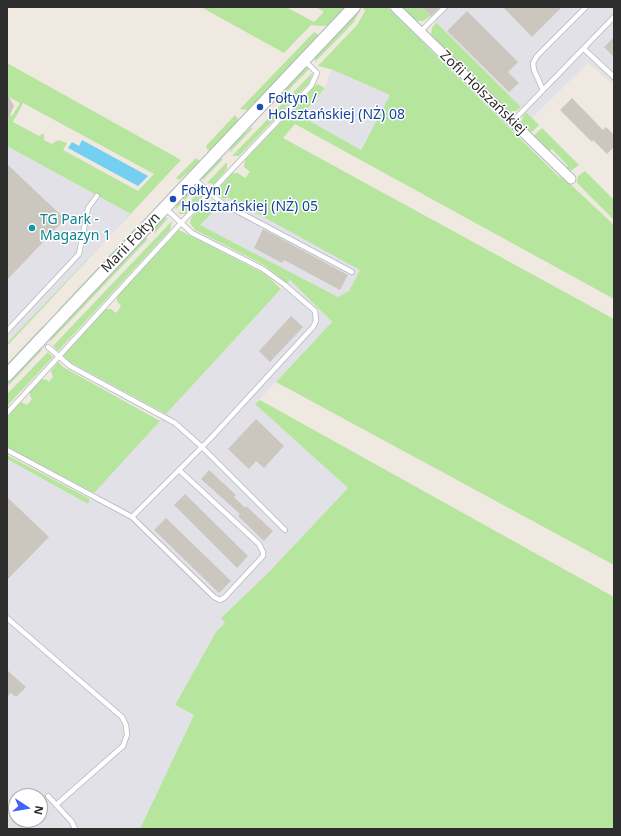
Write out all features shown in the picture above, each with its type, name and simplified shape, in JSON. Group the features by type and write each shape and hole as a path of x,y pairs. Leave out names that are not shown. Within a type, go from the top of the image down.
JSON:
{"street":[{"name":"Marii Fołtyn","path":"7,375 354,7"},
{"name":"Zofii Holszańskiej","path":"395,7 571,179"}],"lane":[{"path":"420,32 446,7"},
{"path":"543,90 534,70 534,63 537,56 586,7"},
{"path":"512,122 614,18"},
{"path":"584,49 614,77"},
{"path":"7,412 209,193 312,86 317,73 304,60"},
{"path":"193,178 222,203 352,272"},
{"path":"7,331 79,254 88,208 97,196"},
{"path":"132,517 202,447 310,331 316,321 316,316 312,307 269,273 192,233 165,208"},
{"path":"48,347 70,366 174,423 202,447 285,530"},
{"path":"7,450 132,517 214,597 220,600 225,597 263,556 263,552 259,544 179,470"},
{"path":"7,618 122,717 126,725 127,735 123,746 56,805"},
{"path":"48,796 72,822 75,829"}],"shaded area":[{"path":"422,7 614,7 614,85 588,63 532,118"},
{"path":"331,69 391,95 360,150 301,116 325,88"},
{"path":"7,146 131,214 7,343"},
{"path":"227,197 361,270 349,291 338,297 199,225"},
{"path":"290,280 332,323 255,404 348,488 270,571 221,618 226,623 216,632 175,705 194,715 140,829 7,829 7,459 88,504 97,488"}],"green space":[{"path":"201,7 286,7 314,22 324,12 316,7 347,7 332,24 324,26 311,25 284,53"},
{"path":"363,7 387,7 558,176 567,181 614,225 614,299 295,124 283,138 614,319 614,565 276,382 332,322 290,280 287,283 264,265 195,230 190,223 191,218 205,203 213,201 219,206 200,225 338,297 349,291 360,270 227,197 224,200 218,192 219,188 232,173 238,173 245,178 250,172 244,167 245,160 317,84 325,88 301,116 361,150 390,95 331,69 318,66 357,25 365,11"},
{"path":"400,7 422,7 431,16 423,21 416,21"},
{"path":"359,9 360,11 353,23 315,62 315,56"},
{"path":"436,22 521,107 516,111 508,112 431,36 432,28"},
{"path":"314,32 318,34 317,41 249,110 240,109"},
{"path":"7,63 181,160 131,214 7,146 7,113 12,116 20,103 7,96","holes":["23,103 154,174 138,191 63,150 67,143 58,140 52,144 44,140 44,133 39,136 13,122"]},
{"path":"310,68 277,102 285,88 302,69"},
{"path":"313,72 309,83 239,156 232,156"},
{"path":"526,112 539,125 533,131 526,133 521,124 523,116"},
{"path":"235,115 238,119 237,124 210,151 207,149 206,146"},
{"path":"252,127 252,129 229,153 232,144"},
{"path":"542,128 579,165 572,170 564,169 568,166 552,149 547,153 531,138"},
{"path":"196,158 200,161 199,163 179,180 176,178"},
{"path":"220,158 223,159 203,180 202,176"},
{"path":"227,162 227,169 214,184 207,183"},
{"path":"585,171 614,200 614,220 577,183 578,176"},
{"path":"193,186 198,186 175,210 178,201"},
{"path":"202,189 202,196 185,214 178,214"},
{"path":"163,218 168,218 155,233 150,231"},
{"path":"172,221 170,230 58,351 53,346"},
{"path":"140,224 58,311 58,310"},
{"path":"179,230 265,274 281,289 166,414 68,361 63,355 106,309 111,309 116,313 121,306 117,301 117,296"},
{"path":"112,234 7,346 7,343"},
{"path":"146,235 147,240 50,342 51,336"},
{"path":"43,326 44,327 7,366 7,364"},
{"path":"43,349 7,387 7,381 35,351"},
{"path":"48,352 53,357 7,406 7,394"},
{"path":"58,362 63,367 160,421 94,493 7,447 7,417 21,402 27,405 32,399 30,396 30,391 42,379 49,382 53,377 51,371"},
{"path":"260,400 614,597 614,829 140,829 194,715 175,705 216,632 225,623 221,618 270,571 348,488 255,404"},
{"path":"7,455 90,499 88,504 7,459"}],"water":[{"path":"82,140 148,176 138,186 68,148 72,142 79,146"}],"building":[{"path":"422,7 440,7 431,16"},
{"path":"503,7 562,7 532,37"},
{"path":"467,11 518,62 508,72 519,83 509,92 447,31"},
{"path":"614,37 614,57 604,47"},
{"path":"7,94 14,106 7,121"},
{"path":"572,98 603,130 606,127 614,135 614,147 607,154 593,140 592,142 560,110"},
{"name":"TG Park - Magazyn 1","path":"7,164 65,219 7,280"},
{"path":"263,229 348,275 340,290 284,260 282,263 254,248"},
{"path":"291,316 303,327 270,362 259,351"},
{"path":"256,419 284,446 264,468 256,461 249,469 228,449"},
{"path":"209,470 236,495 234,497 245,508 246,506 273,531 264,541 238,516 240,514 201,479"},
{"path":"185,494 248,556 237,568 174,505"},
{"path":"7,497 49,537 7,580"},
{"path":"166,518 231,581 219,593 154,530"},
{"path":"7,670 26,687 16,697 11,693 7,697"}],"place":[{"name":"Fołtyn / Holsztańskiej (NŻ) 08","path":"260,107"},
{"name":"Fołtyn / Holsztańskiej (NŻ) 05","path":"173,199"},
{"name":"TG Park - Magazyn 1","path":"32,228"}]}
